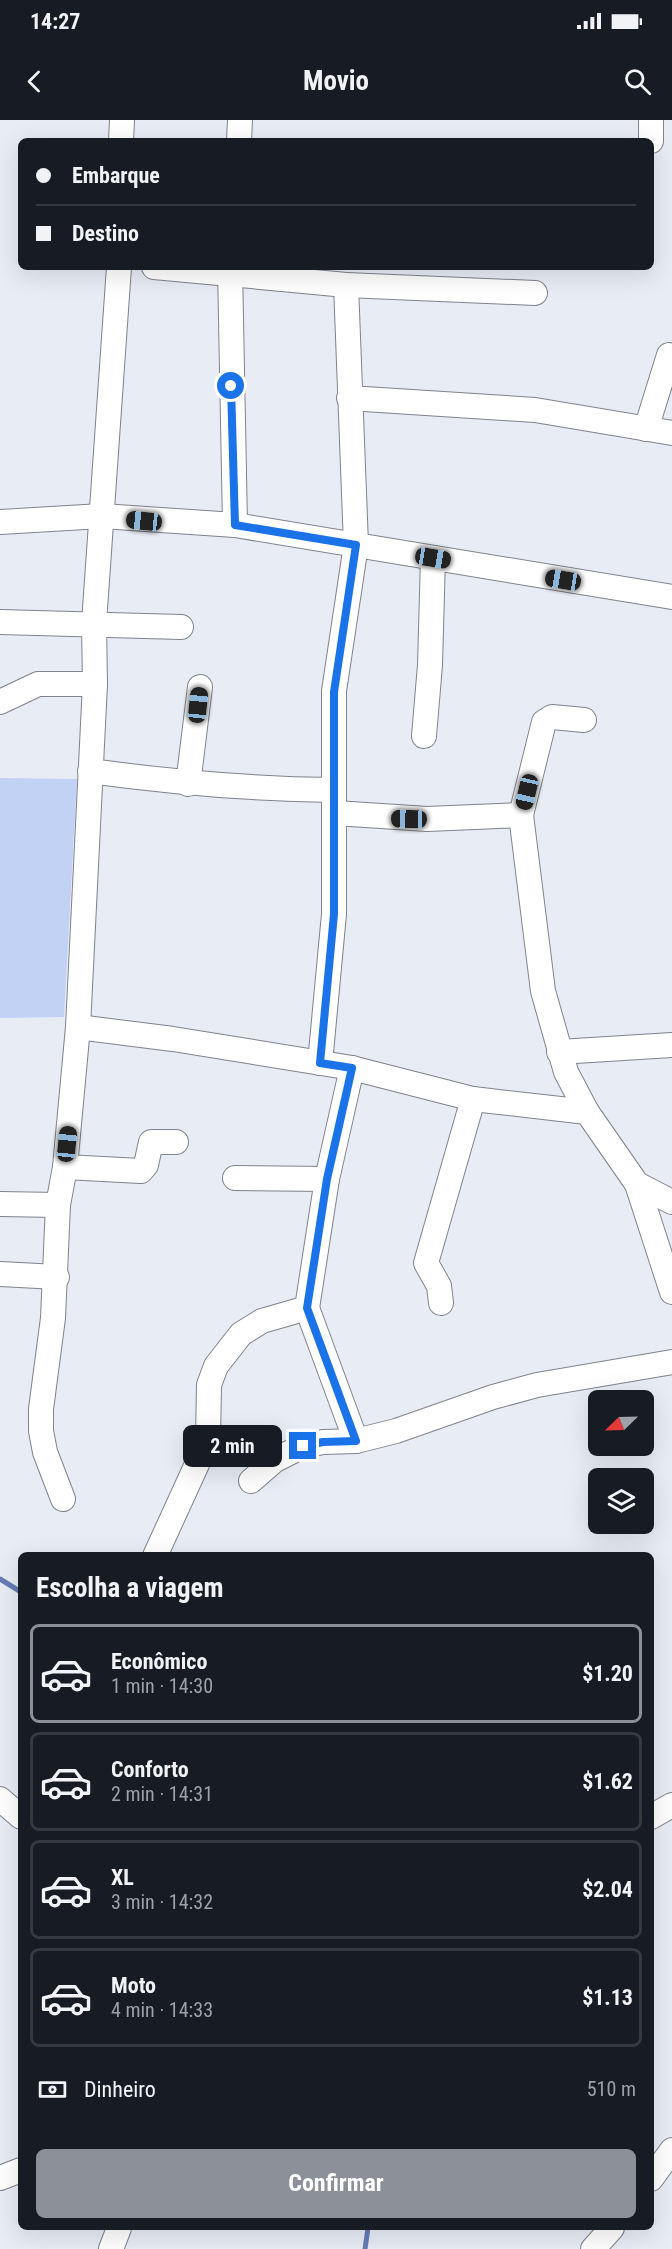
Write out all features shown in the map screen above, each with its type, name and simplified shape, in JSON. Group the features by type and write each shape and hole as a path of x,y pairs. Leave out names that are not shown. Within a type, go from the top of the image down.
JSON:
{"street":[{"path":"121,138 122,120"},
{"path":"239,138 240,120"},
{"path":"651,120 651,138"},
{"path":"63,1498 41,1431 41,1409 57,1277 58,1204 65,1167 78,1027 95,684 94,623 118,270"},
{"path":"211,270 535,293"},
{"path":"230,271 235,525"},
{"path":"320,1063 334,914 334,692 356,545 349,398 362,279"},
{"path":"646,429 669,355"},
{"path":"349,398 535,410 672,433"},
{"path":"0,522 102,516 235,525 672,597"},
{"path":"424,736 430,665 433,558"},
{"path":"0,622 182,627"},
{"path":"0,702 38,684 95,684"},
{"path":"188,784 200,687"},
{"path":"584,720 552,717 544,722 521,815 537,957 559,1052 566,1072 587,1112 637,1185 672,1292"},
{"path":"90,771 188,784 263,790 427,819 521,815"},
{"path":"78,1027 173,1039 352,1068 473,1099 587,1112"},
{"path":"559,1052 672,1045"},
{"path":"352,1068 327,1179 307,1308 356,1441"},
{"path":"441,1302 439,1286 426,1263 473,1099"},
{"path":"65,1167 141,1171 146,1165 150,1142 176,1142"},
{"path":"234,1178 327,1179"},
{"path":"637,1185 672,1202"},
{"path":"0,1204 58,1204"},
{"path":"0,1275 57,1277"},
{"path":"157,1552 208,1440 209,1385 216,1366 241,1334 262,1321 307,1308"},
{"path":"251,1481 275,1460 303,1446 323,1442 356,1441 396,1431 493,1397 537,1385 672,1362"},
{"path":"0,1799 18,1814"},
{"path":"654,1814 672,1805"},
{"path":"654,2175 672,2150"},
{"path":"0,2178 18,2171"},
{"path":"111,2249 118,2230"},
{"path":"593,2249 610,2230"}],"shaded area":[{"path":"0,778 77,779 64,1017 0,1018"}],"waterway":[{"path":"0,1579 18,1590"},
{"path":"365,2249 368,2230"}],"route":[{"path":"231,386 235,525 356,545 341,631 334,692 332,760 335,813 334,914 320,1063 352,1068 327,1179 307,1308 356,1441 340,1440 303,1446"}]}
